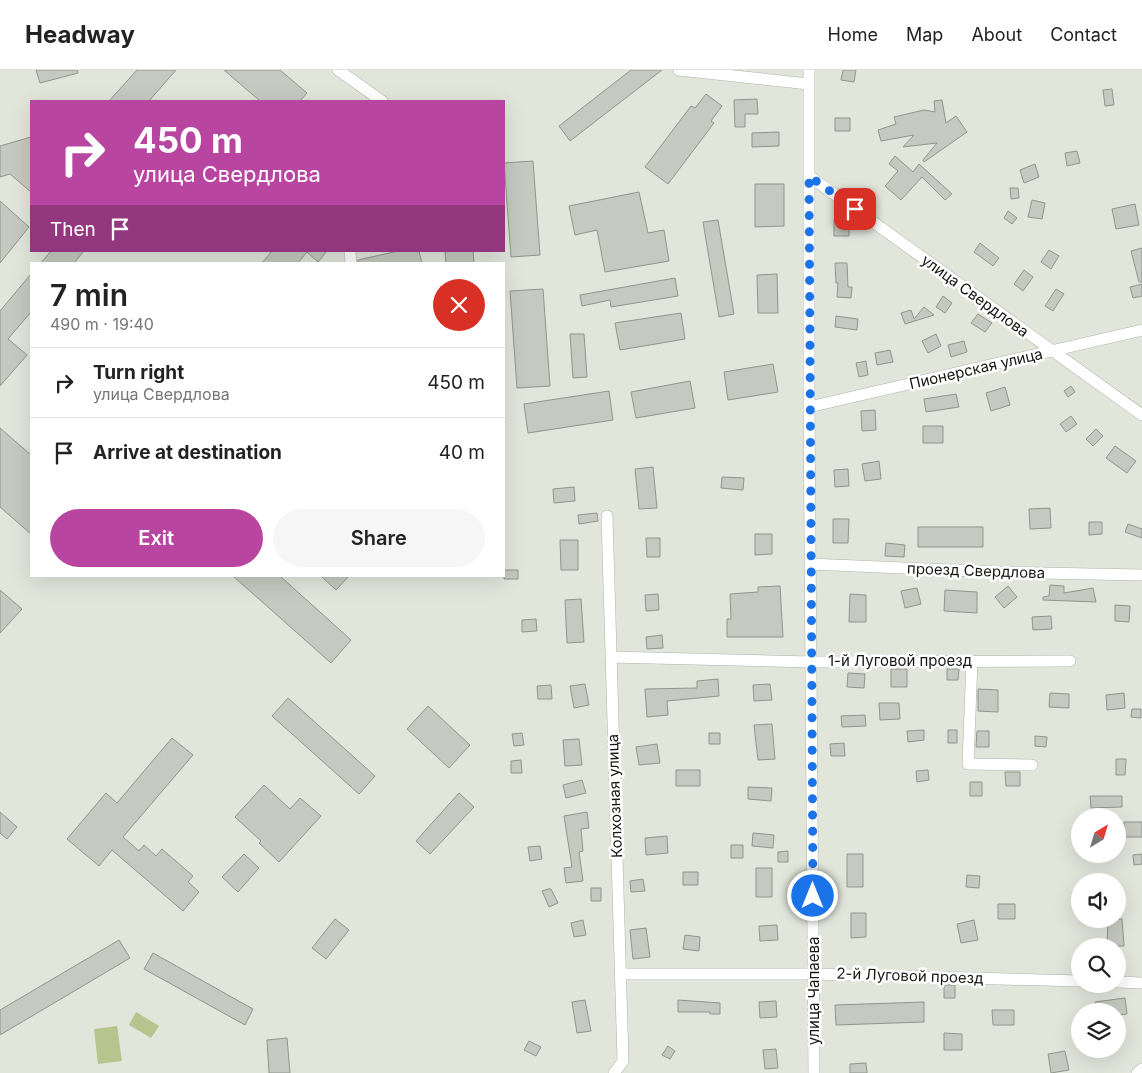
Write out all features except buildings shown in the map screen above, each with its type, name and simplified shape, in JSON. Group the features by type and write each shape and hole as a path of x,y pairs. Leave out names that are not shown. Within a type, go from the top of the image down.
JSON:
{"street":[{"path":"338,70 381,100"},
{"path":"679,70 808,84"},
{"name":"улица Чапаева","path":"809,70 809,407 814,1073"},
{"name":"улица Свердлова","path":"809,176 1142,415"},
{"name":"Пионерская улица","path":"809,407 1054,352 1142,330"},
{"name":"Колхозная улица","path":"607,516 623,1061 614,1073"},
{"name":"проезд Свердлова","path":"810,564 996,572 1142,575"},
{"name":"1-й Луговой проезд","path":"611,657 811,662 1070,661"},
{"path":"972,661 968,764 1032,765"},
{"name":"2-й Луговой проезд","path":"621,974 813,974 1071,981"},
{"path":"1126,982 1142,983"},
{"path":"1137,1073 1142,1069"}],"green space":[{"path":"136,1012 159,1026 151,1038 129,1025"},
{"path":"117,1026 122,1061 98,1064 94,1029"}],"route":[{"path":"813,896 809,176 855,209"}]}
